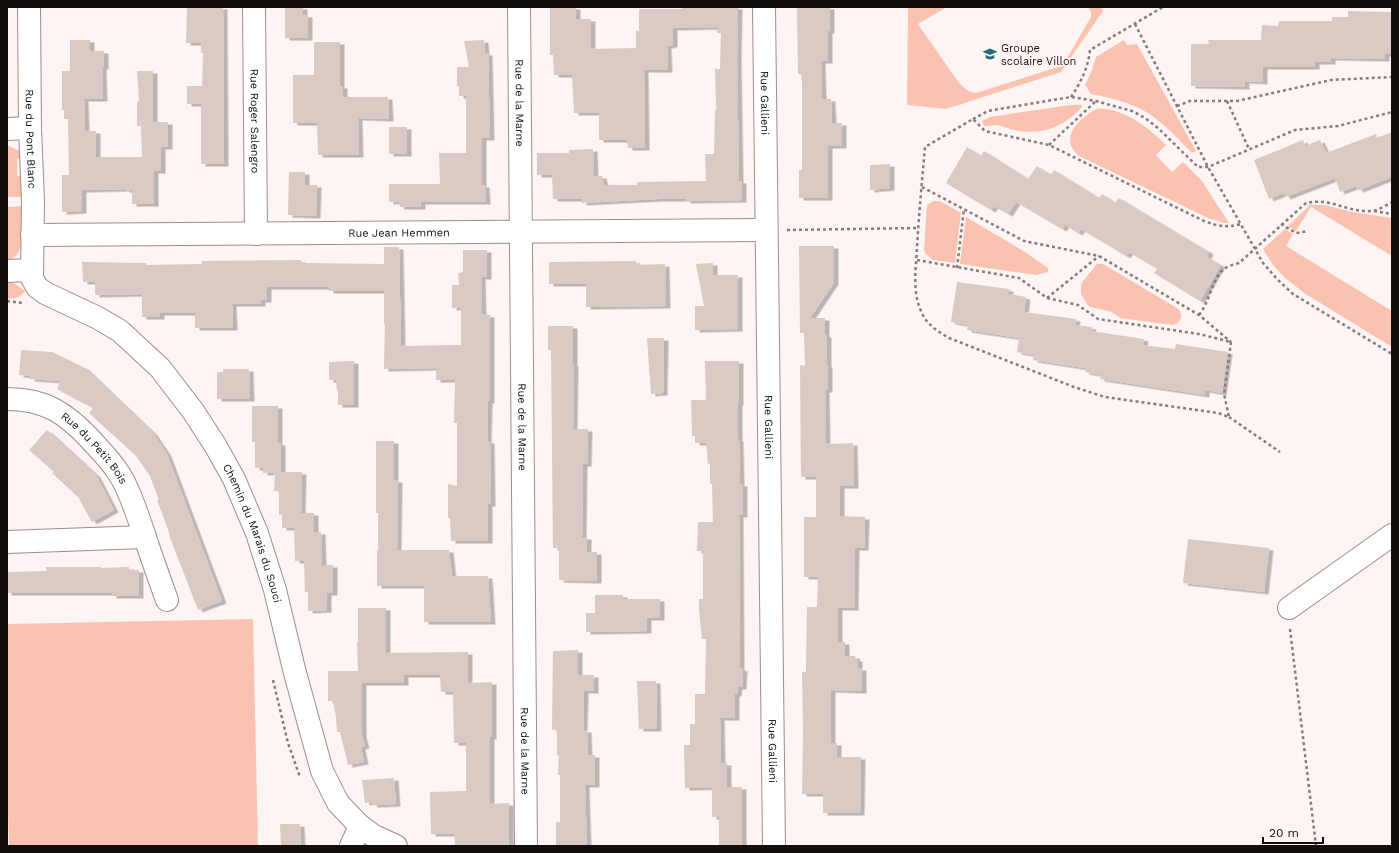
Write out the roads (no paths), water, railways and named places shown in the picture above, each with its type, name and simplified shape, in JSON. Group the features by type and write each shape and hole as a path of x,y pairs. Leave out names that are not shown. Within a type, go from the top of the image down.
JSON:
{"street":[{"name":"Rue du Pont Blanc","path":"30,7 30,128 33,201 32,270"},
{"name":"Rue Roger Salengro","path":"254,7 256,234"},
{"name":"Rue de la Marne","path":"519,7 526,846"},
{"name":"Rue Gallieni","path":"764,7 774,846"},
{"path":"7,129 30,128"},
{"name":"Rue Jean Hemmen","path":"32,235 521,233 766,230"},
{"path":"7,272 32,270"},
{"name":"Chemin du Marais du Souci","path":"32,270 32,278 37,286 45,293 98,318 120,331 160,368 193,411 215,445 234,479 257,533 275,590 295,674 322,771 338,804 360,826 374,836 396,846"},
{"name":"Rue du Petit Bois","path":"7,399 19,399 41,404 64,414 78,426 111,462 132,498 166,600"},
{"path":"1289,608 1392,535"},
{"path":"7,542 145,537"},
{"path":"352,846 360,826"}],"place":[{"name":"Groupe scolaire Villon","path":"990,54"}]}
